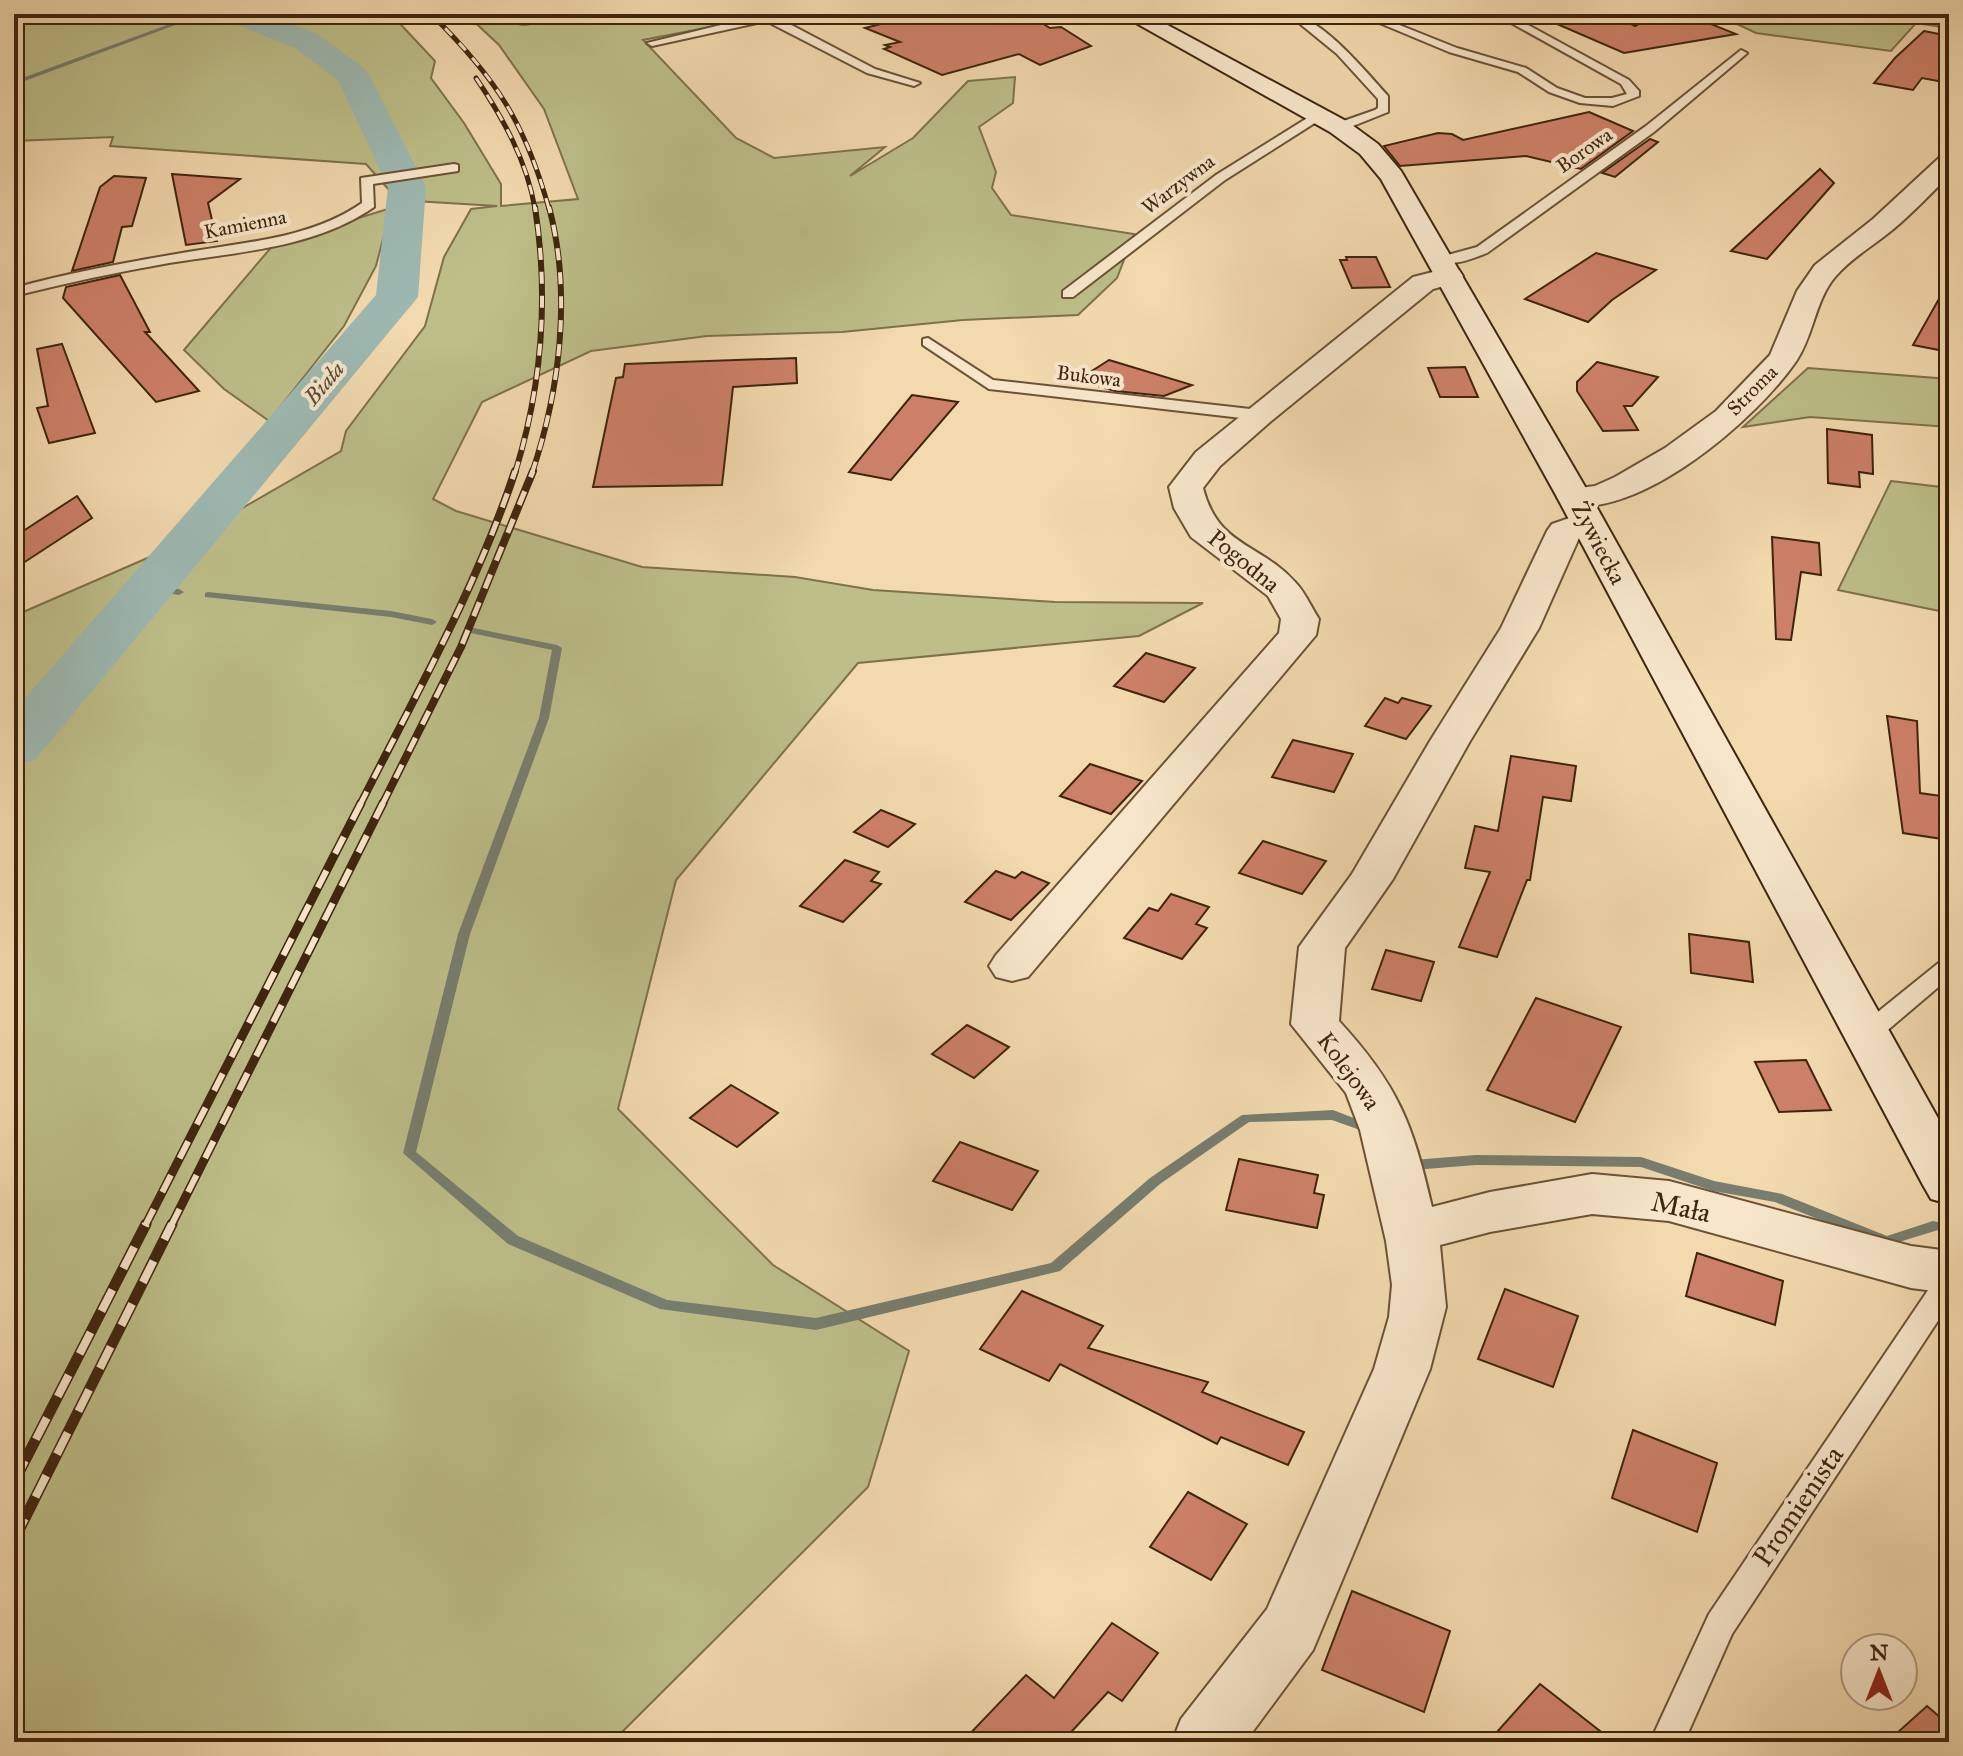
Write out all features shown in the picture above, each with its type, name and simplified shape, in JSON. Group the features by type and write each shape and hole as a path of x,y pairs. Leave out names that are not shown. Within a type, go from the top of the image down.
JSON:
{"street":[{"name":"Żywiecka","path":"1131,14 1328,122 1369,149 1392,176 1581,509 1949,1185"},
{"name":"Stroma","path":"1581,509 1652,470 1715,427 1753,394 1785,357 1798,331 1808,294 1826,269 1882,225 1949,162"},
{"name":"Pogodna","path":"1012,966 1297,635 1300,619 1282,589 1203,530 1191,508 1186,487 1208,459 1259,415 1445,268"},
{"name":"Kolejowa","path":"1205,1742 1290,1629 1402,1369 1416,1327 1420,1287 1411,1233 1381,1113 1352,1066 1315,1024 1322,947 1371,879 1520,628 1564,531 1581,509"},
{"name":"Mała","path":"1411,1233 1490,1212 1592,1194 1669,1201 1911,1267 1949,1272"}],"lane":[{"path":"652,43 784,14"},
{"name":"Warzywna","path":"1068,294 1204,187 1272,142 1328,122 1379,113 1384,109 1384,98 1341,52 1293,14"},
{"path":"1363,14 1453,50 1522,70 1553,90 1584,101 1613,102 1633,96 1633,91 1625,82 1500,14"},
{"path":"1620,14 1636,20"},
{"path":"767,17 871,71 914,83"},
{"name":"Borowa","path":"1445,268 1482,250 1650,129 1741,53"},
{"name":"Kamienna","path":"14,292 59,279 266,242 324,228 360,212 369,204 366,181 454,168"},
{"name":"Bukowa","path":"928,342 989,384 1259,415"},
{"path":"1867,1034 1949,966"},
{"name":"Promienista","path":"1667,1742 1720,1624 1949,1282"}],"green space":[{"path":"14,14 391,14 435,61 431,78 464,123 501,184 501,206 578,199 544,109 499,45 466,14 778,14 643,40 736,138 774,158 885,147 850,176 913,138 968,81 1015,77 1013,103 979,127 996,172 992,188 1011,215 1134,234 1117,278 1078,315 963,320 842,332 707,336 591,351 482,402 433,499 456,511 642,567 795,577 873,590 1055,602 1203,603 1139,636 858,663 676,880 618,1109 773,1265 909,1351 868,1487 612,1742 14,1742 14,616 182,543 341,451 346,431 425,326 444,257 471,209 497,206 398,200 366,164 110,146 113,137 14,141"},
{"path":"1716,14 1949,14 1949,28 1916,23 1891,51 1756,33"},
{"path":"391,208 376,266 344,326 269,421 224,389 184,350 274,244"},
{"path":"1808,368 1949,379 1949,427 1810,417 1743,427"},
{"path":"1891,481 1949,488 1949,613 1838,590"}],"building":[{"path":"921,14 1027,14 1050,28 1061,27 1091,46 1040,65 1019,54 942,75 884,49 890,47 885,45 900,42 865,28"},
{"path":"1534,14 1612,14 1635,26 1644,21 1636,14 1686,14 1736,34 1624,53"},
{"path":"1924,31 1949,36 1949,83 1922,78 1913,90 1874,83 1895,58"},
{"path":"1589,112 1633,131 1581,169 1526,156 1400,166 1384,146 1438,133 1452,134 1463,140"},
{"path":"1650,139 1658,142 1615,177 1602,173"},
{"path":"1820,169 1834,183 1767,259 1731,251"},
{"path":"172,174 240,179 208,203 217,241 186,245"},
{"path":"114,176 146,178 132,226 122,227 113,262 72,271 100,187"},
{"path":"1596,253 1656,270 1612,300 1588,322 1525,299"},
{"path":"1346,257 1376,257 1390,287 1352,288 1340,260 1347,260"},
{"path":"120,275 150,332 145,332 199,391 156,402 63,298 66,287"},
{"path":"1949,281 1949,352 1913,345"},
{"path":"62,344 95,433 49,443 37,408 48,406 37,349"},
{"path":"796,358 797,383 733,387 722,485 593,487 616,378 623,377 625,364"},
{"path":"1109,360 1192,385 1164,396 1115,391 1078,380"},
{"path":"1597,362 1658,377 1632,406 1624,406 1638,430 1603,431 1577,391 1577,382"},
{"path":"1465,367 1478,397 1440,397 1428,368"},
{"path":"912,395 958,402 891,480 849,472"},
{"path":"1827,429 1872,435 1873,474 1859,472 1860,487 1828,483"},
{"path":"77,496 92,518 14,569 14,537"},
{"path":"1772,537 1819,543 1821,575 1801,572 1791,640 1776,639"},
{"path":"1146,653 1195,668 1164,702 1114,686"},
{"path":"1385,698 1398,703 1402,698 1431,706 1406,739 1365,726"},
{"path":"1887,716 1917,721 1920,793 1949,797 1949,840 1903,833"},
{"path":"1293,740 1353,754 1334,792 1272,777"},
{"path":"1511,756 1576,766 1571,801 1543,797 1530,880 1527,880 1497,957 1459,947 1490,872 1465,868 1475,826 1498,831"},
{"path":"1090,764 1142,781 1111,814 1060,796"},
{"path":"881,810 915,824 888,847 854,832"},
{"path":"1263,841 1326,861 1302,894 1239,873"},
{"path":"845,860 879,872 871,881 881,884 843,922 800,906"},
{"path":"996,871 1015,878 1022,872 1049,883 1011,920 965,902"},
{"path":"1171,894 1209,907 1196,924 1207,928 1182,959 1124,938 1149,908 1158,911"},
{"path":"1689,934 1749,942 1753,982 1691,973"},
{"path":"1386,950 1434,962 1421,1001 1372,989"},
{"path":"1536,998 1621,1027 1575,1122 1487,1090"},
{"path":"967,1025 1009,1047 974,1078 932,1054"},
{"path":"1806,1060 1831,1110 1779,1112 1755,1062"},
{"path":"731,1085 778,1113 737,1147 690,1118"},
{"path":"960,1142 1038,1171 1012,1210 933,1181"},
{"path":"1239,1159 1318,1175 1314,1193 1324,1195 1317,1228 1226,1210"},
{"path":"1697,1253 1783,1281 1775,1325 1686,1296"},
{"path":"1505,1289 1578,1316 1553,1387 1478,1359"},
{"path":"1022,1291 1103,1326 1088,1348 1208,1382 1202,1392 1304,1432 1288,1465 1221,1437 1217,1444 1060,1364 1049,1381 980,1349"},
{"path":"1633,1430 1717,1463 1697,1532 1612,1498"},
{"path":"1188,1492 1247,1524 1211,1580 1150,1547"},
{"path":"1352,1591 1450,1631 1424,1712 1322,1670"},
{"path":"1112,1623 1158,1653 1122,1701 1108,1692 1062,1742 962,1742 1026,1675 1054,1698"},
{"path":"1540,1684 1614,1742 1488,1742"},
{"path":"1927,1706 1949,1725 1949,1742 1887,1742"}],"waterway":[{"path":"14,83 202,14"},
{"name":"Biała","path":"14,747 397,297 407,187 352,75 306,41 239,14"},
{"path":"149,588 179,592"},
{"path":"208,595 391,614 432,622"},
{"path":"469,630 557,648 544,718 464,934 409,1153 513,1240 665,1305 816,1324 1055,1267 1155,1181 1246,1118 1333,1115 1360,1125"},
{"path":"1413,1165 1476,1160 1641,1162 1713,1186 1777,1197 1886,1241 1933,1226"}],"railway":[{"path":"431,14 473,59 505,102 529,151 549,209"},
{"path":"476,78 513,140 535,209"},
{"path":"515,473 531,407 540,341 542,274 535,207"},
{"path":"532,473 550,409 560,341 560,273 549,207"},
{"path":"360,805 464,599 515,471"},
{"path":"383,803 461,647 533,471"},
{"path":"145,1226 361,803"},
{"path":"171,1226 383,803"},
{"path":"14,1482 146,1224"},
{"path":"14,1540 171,1226"}]}
